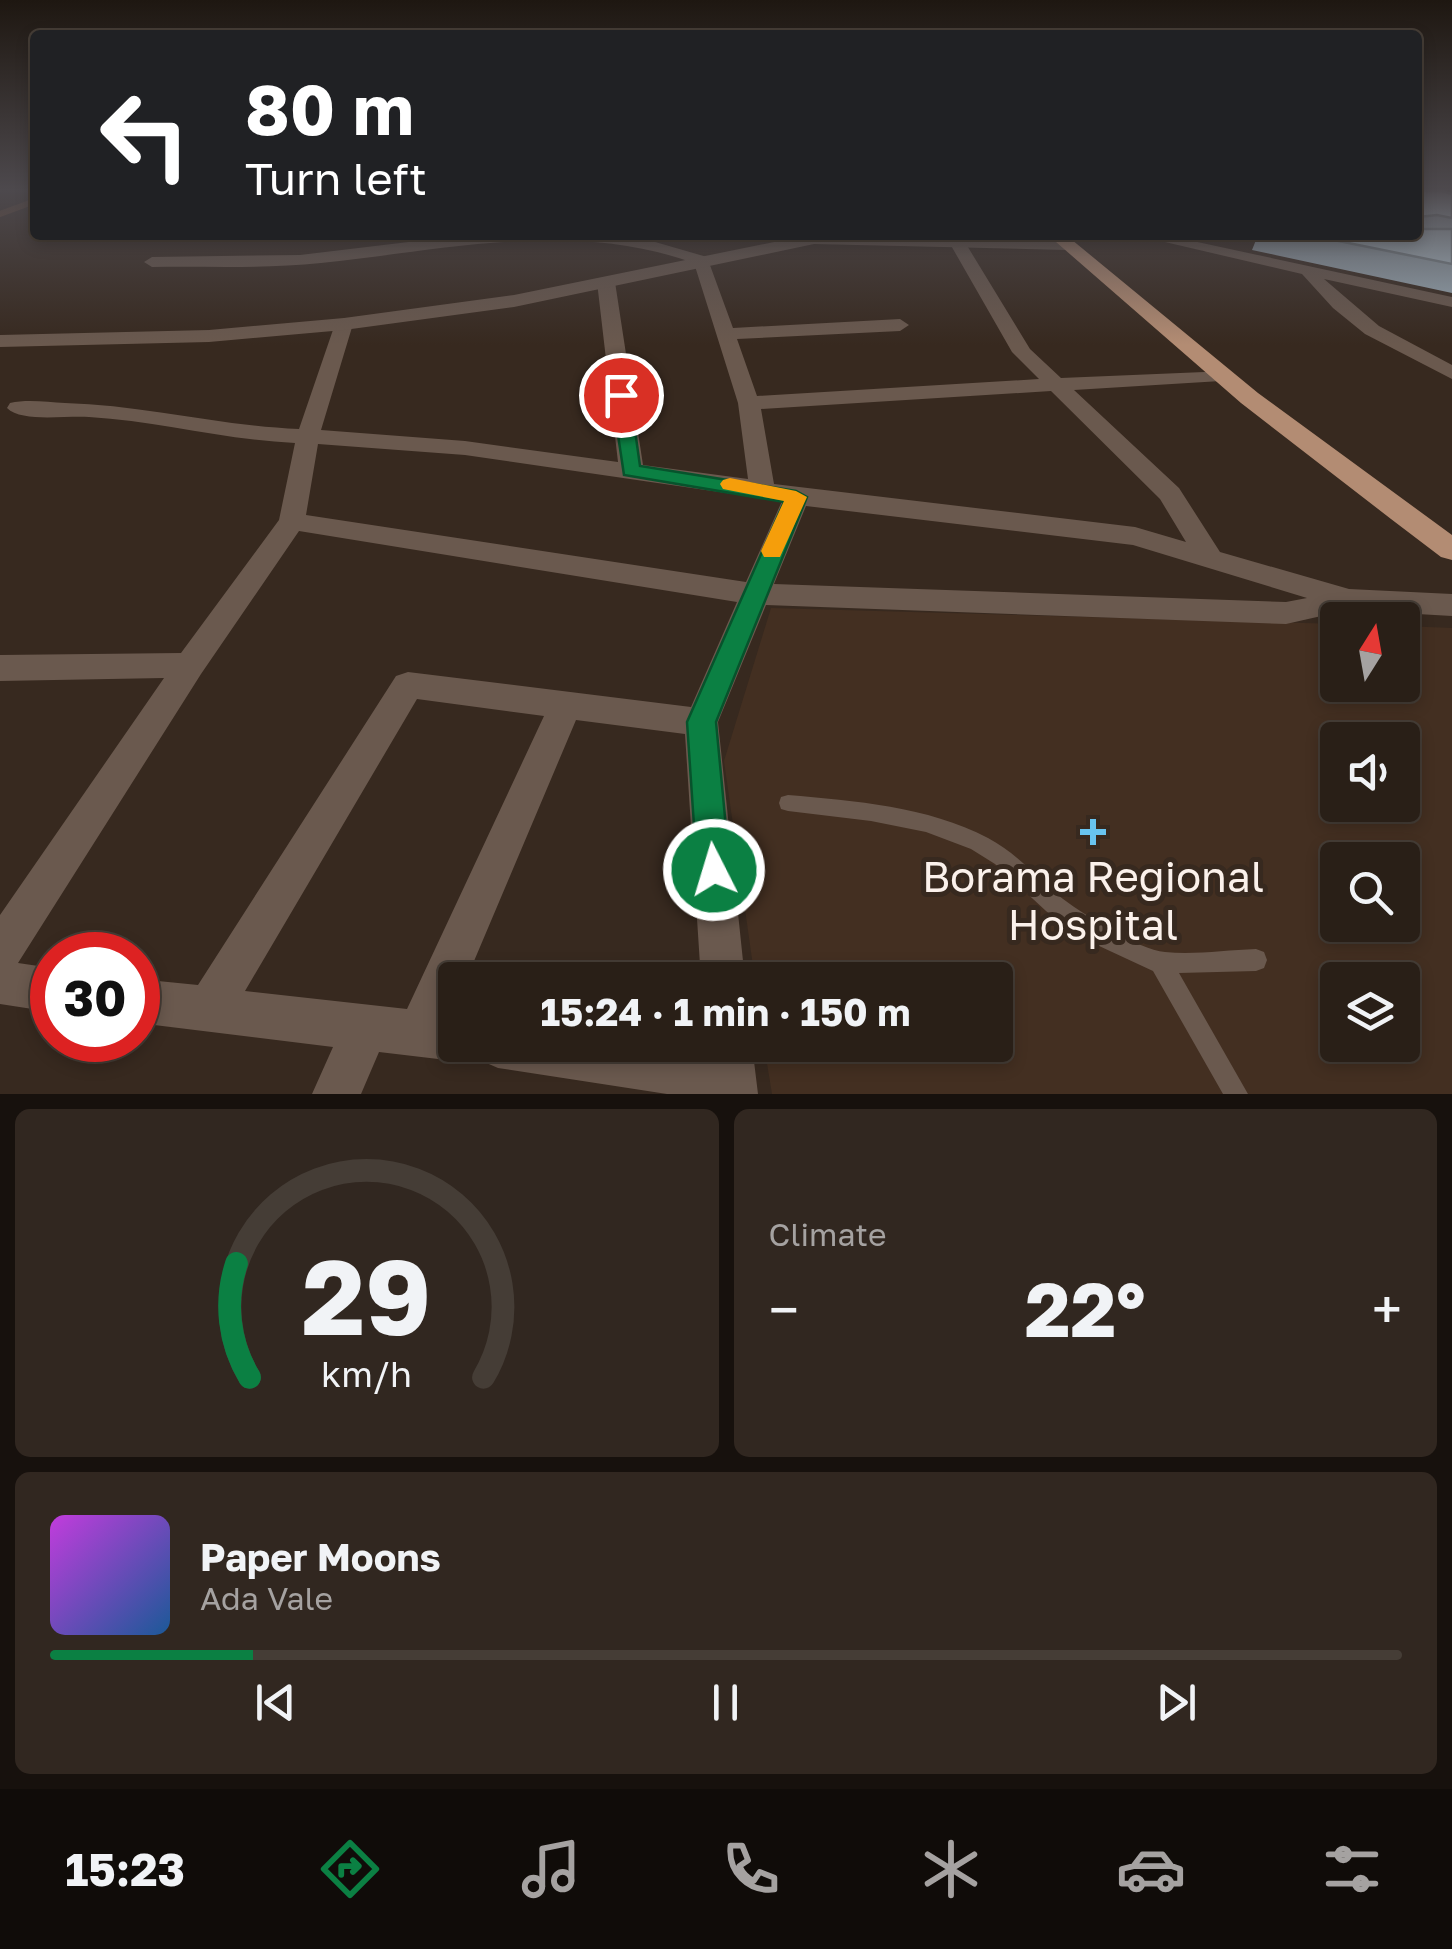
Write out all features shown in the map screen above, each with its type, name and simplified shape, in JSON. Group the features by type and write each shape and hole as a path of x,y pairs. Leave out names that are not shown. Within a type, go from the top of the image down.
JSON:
{"highway":[{"path":"1063,242 1221,375 1364,488 1452,550"}],"street":[{"path":"320,259 327,242"},
{"path":"152,262 320,259 415,242"},
{"path":"654,242 700,260 749,404 762,489"},
{"path":"0,341 209,336 344,324 514,300 783,242"},
{"path":"957,242 1022,352 1170,494 1211,560"},
{"path":"1178,242 1452,302"},
{"path":"1208,248 1228,242"},
{"path":"1306,269 1334,304 1360,324 1452,373"},
{"path":"606,282 631,470"},
{"path":"0,952 190,664 292,521 308,436 344,324"},
{"path":"726,334 900,326"},
{"path":"749,404 1221,375"},
{"path":"18,408 158,417 244,434 465,448 796,497 1135,536 1348,600"},
{"path":"722,962 702,722 796,497"},
{"path":"292,521 753,594 1286,613 1348,600 1452,604"},
{"path":"0,668 190,664"},
{"path":"208,1011 408,685 702,722"},
{"path":"467,962 566,704"},
{"path":"0,982 30,987"},
{"path":"160,1004 438,1036"},
{"path":"336,1094 368,1027"},
{"path":"640,1062 732,1073"}],"lane":[{"path":"788,803 942,827 1003,857 1056,908 1096,933 1160,963 1256,960"},
{"path":"1160,963 1236,1094"}],"shaded area":[{"name":"Borama Regional Hospital","path":"771,608 1320,624 1320,702 1420,702 1420,627 1452,628 1452,1094 772,1094 767,1062 1013,1062 1013,962 752,962 724,761"}],"building":[{"path":"1344,242 1452,242 1452,264"}],"slow traffic":[{"path":"730,484 796,497 772,551"}],"place":[{"name":"Borama Regional Hospital","path":"1093,832"}],"route":[{"path":"621,395 631,470 796,497 702,722 714,870"}]}
